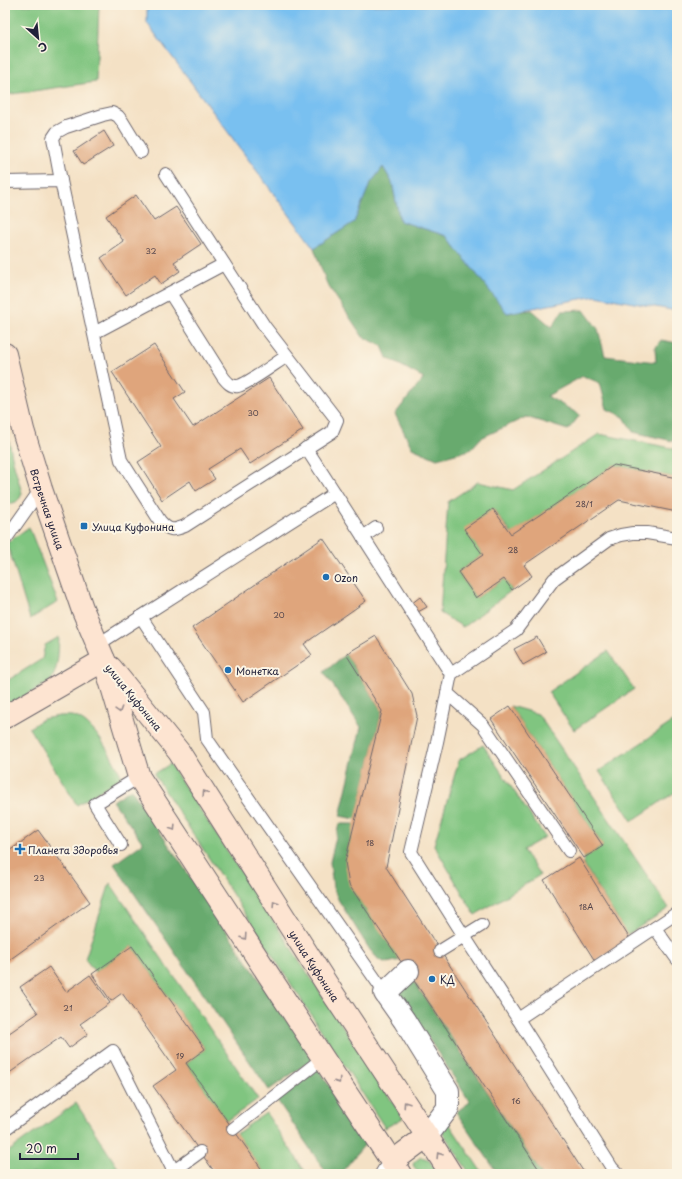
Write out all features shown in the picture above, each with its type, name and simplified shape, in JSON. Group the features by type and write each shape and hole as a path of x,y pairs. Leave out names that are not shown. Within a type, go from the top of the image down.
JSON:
{"main road":[{"name":"Встречная улица","path":"5,354 23,430 41,489 82,608 101,652"},
{"path":"5,717 101,652"},
{"name":"улица Куфонина","path":"101,652 140,777 323,1058 391,1170"},
{"name":"улица Куфонина","path":"101,652 179,752 326,983 451,1174"},
{"path":"391,1170 427,1136"}],"street":[{"path":"408,972 385,993 404,1020 448,1091 448,1108 427,1136"}],"lane":[{"path":"141,152 122,121 118,116 112,113 66,127 57,132 53,138 121,460 160,521 166,528 175,530 185,526 332,432 337,420 265,327 166,174"},
{"path":"5,182 62,181"},
{"path":"94,333 224,264"},
{"path":"170,293 223,377 229,384 238,386 245,383 287,356"},
{"path":"306,448 451,674"},
{"path":"5,540 41,489"},
{"path":"101,652 141,617 335,493"},
{"path":"363,537 376,528"},
{"path":"618,1174 612,1168 411,852 437,742 451,674 516,630 554,579 609,540 621,535 633,533 647,533 677,538"},
{"path":"141,617 204,712 207,739 385,993"},
{"path":"447,693 483,725 569,851"},
{"path":"121,845 95,804 140,777"},
{"path":"518,1019 677,913"},
{"path":"440,951 482,925"},
{"path":"655,928 677,959"},
{"path":"5,1129 113,1051 174,1172 200,1152"},
{"path":"232,1129 323,1058"}],"green space":[{"path":"5,5 99,5 96,82 5,95"},
{"path":"383,167 392,182 400,221 447,236 507,313 532,310 552,327 562,311 584,310 598,329 605,356 656,362 655,348 661,340 677,343 677,442 633,432 624,417 607,409 600,383 583,376 547,396 580,415 568,430 526,417 481,438 470,450 437,459 412,448 395,414 424,378 387,358 382,346 363,337 327,284 314,248 354,222 370,184"},
{"path":"5,421 13,461 22,493 16,502 5,505"},
{"path":"599,434 677,449 677,478 614,465 512,534 493,509 465,529 483,555 458,572 476,598 504,579 512,590 463,627 440,613 448,502 478,482 513,490"},
{"path":"29,527 58,602 30,619 7,543"},
{"path":"59,637 57,666 50,682 6,706 5,682 42,659 45,645"},
{"path":"608,651 634,689 574,730 548,692"},
{"path":"346,654 382,711 356,819 340,816 361,727 324,672"},
{"path":"510,706 538,714 669,908 627,935 583,863 584,858 603,846"},
{"path":"59,716 76,717 92,728 104,744 122,777 77,805 29,728 43,719"},
{"path":"677,719 677,791 632,821 599,771"},
{"path":"483,745 545,837 523,850 540,875 475,915 434,845 459,760"},
{"path":"170,764 403,1118 385,1128 154,774"},
{"path":"131,789 313,1059 269,1090 114,864 143,843 113,801"},
{"path":"339,824 354,824 400,960 387,963 379,960 370,950 339,901 333,888 330,862"},
{"path":"110,883 258,1099 227,1121 186,1063 205,1049 132,946 95,972 85,959"},
{"path":"411,977 542,1174 498,1174 456,1112 470,1102 398,992"},
{"path":"318,1069 367,1142 340,1174 327,1174 277,1100"},
{"path":"76,1103 122,1174 5,1174 5,1154"},
{"path":"266,1113 307,1174 265,1174 236,1134"},
{"path":"446,1119 483,1174 470,1174 443,1133 443,1123"},
{"path":"421,1157 428,1159 439,1174 419,1174 413,1165 414,1162"}],"water":[{"path":"147,5 677,5 677,311 596,296 507,313 447,236 400,221 392,182 383,167 370,184 354,222 314,248 147,23"}],"building":[{"path":"104,131 113,146 83,165 74,151"},
{"path":"136,195 154,221 176,207 201,244 174,262 180,271 161,284 155,275 126,295 101,258 124,242 106,216"},
{"path":"154,345 185,392 174,399 193,427 269,378 303,430 250,464 240,449 208,469 215,479 196,491 190,481 162,500 138,462 161,447 112,372"},
{"path":"614,465 677,478 677,512 619,500 524,565 532,576 512,590 504,579 476,598 458,572 483,555 464,529 493,509 511,534"},
{"path":"323,538 366,601 304,644 312,655 243,702 192,628"},
{"path":"420,597 427,607 416,613 411,604"},
{"path":"376,636 412,694 417,716 386,867 585,1174 542,1174 446,1028 349,885 345,862 382,711 346,654"},
{"path":"537,637 546,652 523,665 514,649"},
{"path":"510,706 603,846 584,858 491,719"},
{"path":"38,830 90,902 5,963 5,854"},
{"path":"579,858 630,939 595,961 544,880"},
{"path":"132,946 205,1049 186,1063 265,1174 216,1174 153,1086 176,1070 122,993 111,1001 92,974"},
{"path":"49,967 66,992 90,975 110,1003 80,1024 88,1034 69,1048 61,1037 5,1076 5,1036 38,1013 20,987"}],"place":[{"name":"Улица Куфонина","path":"84,526"},
{"name":"Ozon","path":"326,577"},
{"name":"Монетка","path":"228,670"},
{"name":"Планета Здоровья","path":"20,849"},
{"name":"КД","path":"432,979"}]}
